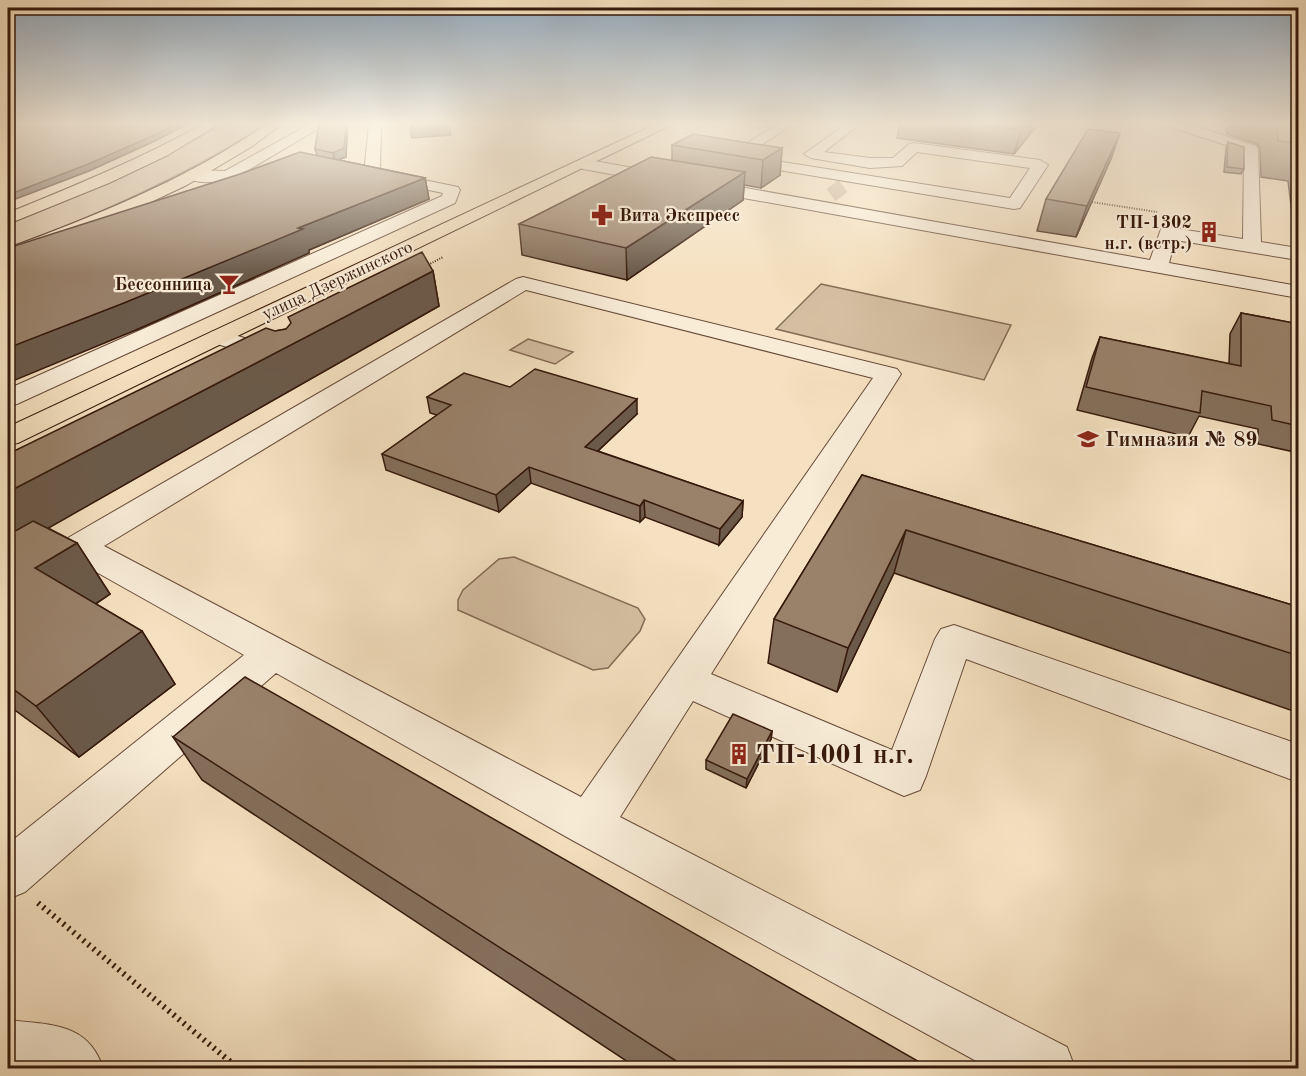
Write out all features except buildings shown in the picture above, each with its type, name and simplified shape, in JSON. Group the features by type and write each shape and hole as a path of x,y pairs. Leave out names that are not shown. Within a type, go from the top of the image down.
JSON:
{"main road":[{"path":"8,219 115,174"},
{"name":"улица Дзержинского","path":"8,437 561,174"},
{"path":"8,254 54,237 191,175"}],"street":[{"path":"191,175 218,177 230,174"},
{"path":"8,398 382,231 449,199 452,190 373,174"},
{"path":"679,174 836,191 1014,204 1034,174"},
{"path":"782,174 836,191 1158,267 1299,292"},
{"path":"836,191 856,174"},
{"path":"1251,174 1252,246"},
{"path":"382,231 422,240"},
{"path":"1158,267 1167,232 1299,254"},
{"path":"589,825 888,375 523,283 339,377 78,547 589,825 1046,1068"},
{"path":"218,304 259,318"},
{"path":"219,337 289,360"},
{"path":"685,681 904,776 954,639 1299,763"},
{"path":"21,888 273,653"},
{"path":"8,1049 60,1055 74,1068"}],"path":[{"path":"426,266 447,256"},
{"path":"21,888 238,1068"}],"shaded area":[{"path":"124,174 179,174 75,222 8,249 8,224"},
{"path":"821,284 1011,325 984,380 776,329"},
{"path":"528,339 573,352 555,364 510,350"},
{"path":"514,557 638,608 645,619 640,631 608,668 593,670 458,610 458,600 463,590 499,559"}],"tunnel":[{"path":"831,195 843,186"}],"place":[{"name":"Вита Экспресс","path":"602,215"},
{"name":"ТП-1302 н.г. (встр.)","path":"1209,232"},
{"name":"Бессонница","path":"229,284"},
{"name":"Гимназия № 89","path":"1088,439"},
{"name":"ТП-1001 н.г.","path":"739,754"}]}
